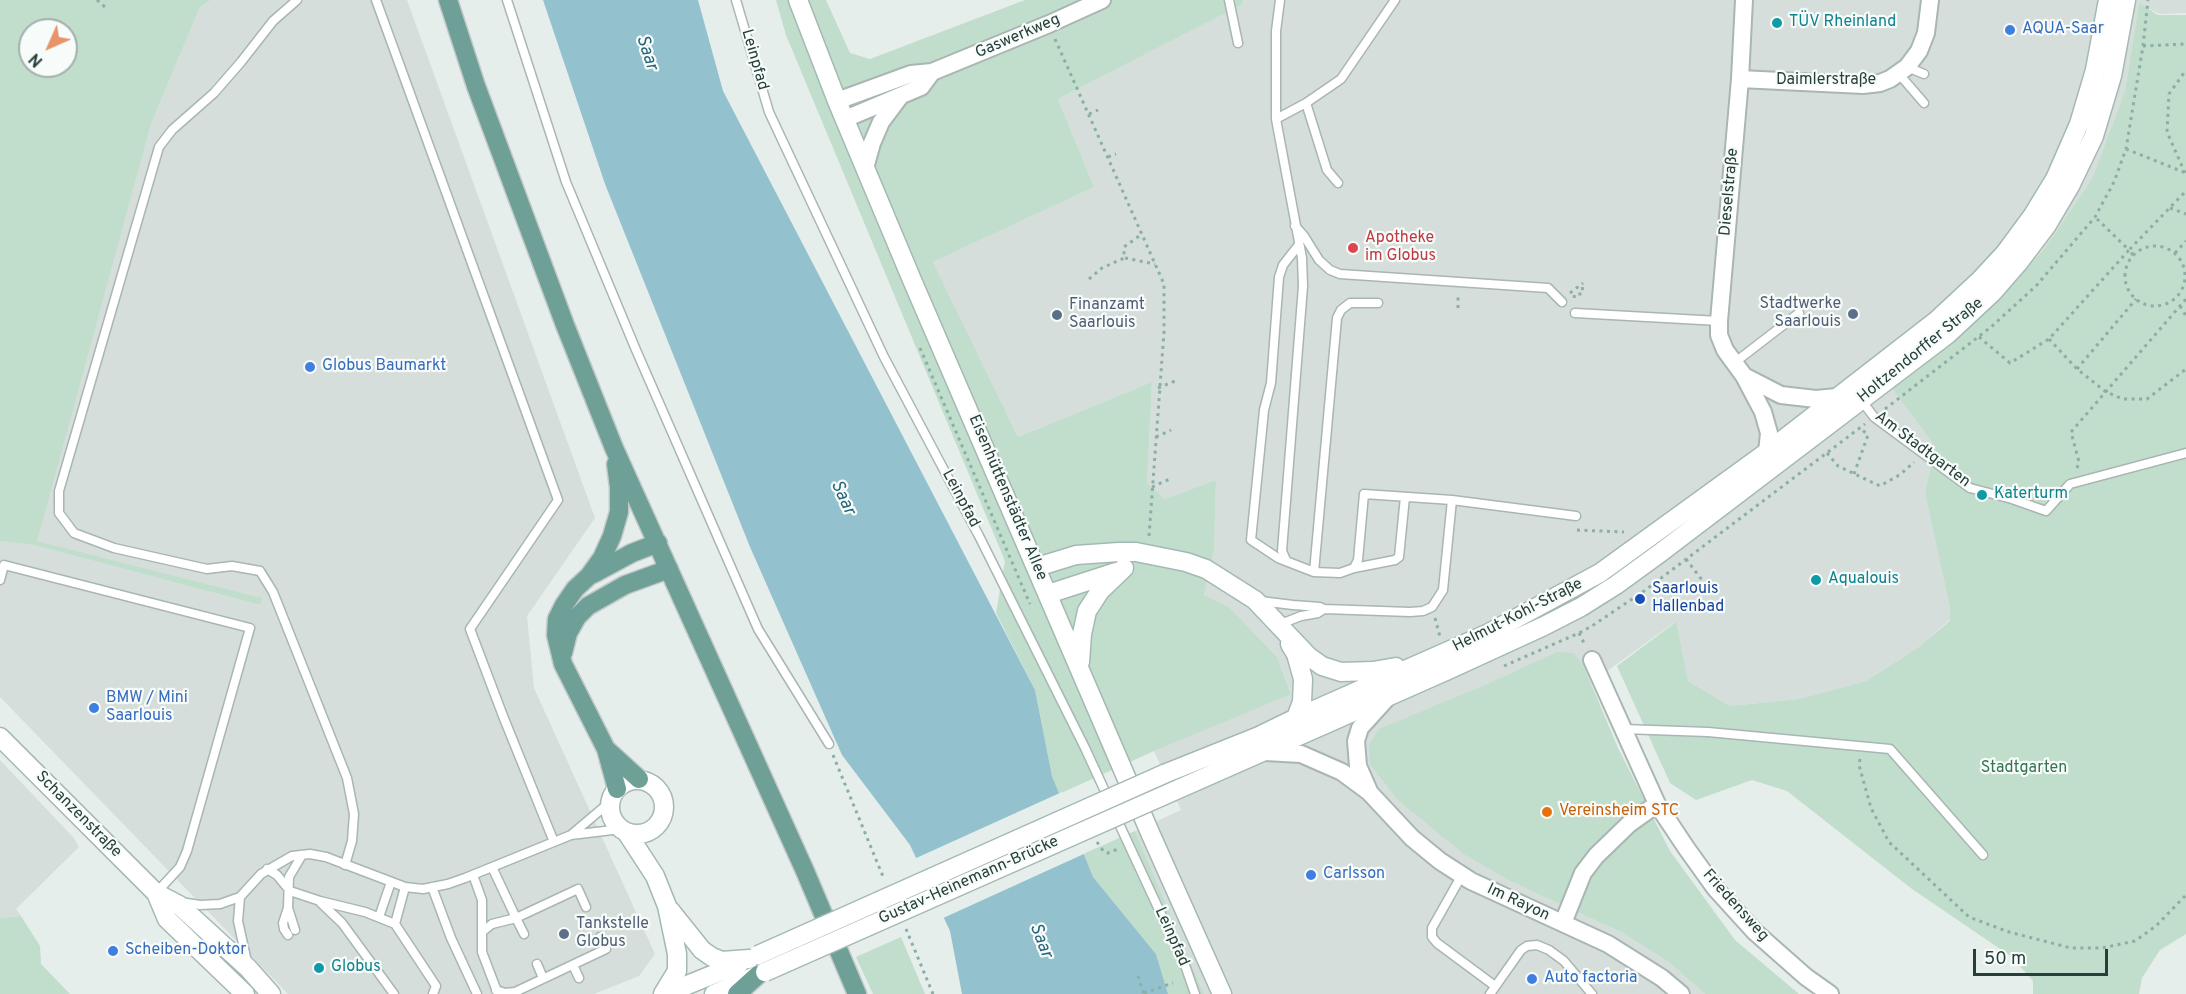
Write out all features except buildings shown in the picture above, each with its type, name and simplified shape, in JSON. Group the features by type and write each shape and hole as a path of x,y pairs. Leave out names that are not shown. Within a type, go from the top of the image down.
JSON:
{"main road":[{"path":"448,0 476,86 557,304 614,448 805,871 857,994"},
{"path":"614,448 620,487 619,512 612,536 602,558 564,605 557,619 556,635 563,664 606,749 614,795"},
{"path":"589,576 632,553 658,543"},
{"path":"563,664 564,643 568,633 577,617 588,606 625,585 669,569"},
{"path":"606,749 639,779"},
{"path":"737,994 757,965"}],"street":[{"name":"Eisenhüttenstädter Allee","path":"798,0 865,168 1222,994"},
{"name":"Gaswerkweg","path":"837,101 910,74 932,72 1102,0"},
{"name":"Dieselstraße","path":"1744,0 1740,79 1719,335 1763,412 1769,433 1767,452"},
{"path":"1903,71 1914,60 1923,41 1930,0"},
{"name":"Holtzendorffer Straße","path":"1837,397 1937,320 2005,253 2033,215 2055,179 2079,124 2095,70 2108,0"},
{"name":"Holtzendorffer Straße","path":"1817,433 1948,334 1992,293 2048,225 2094,136 2112,76 2126,0"},
{"name":"Daimlerstraße","path":"1740,79 1863,85 1881,83 1903,71"},
{"name":"Gaswerkweg","path":"845,119 921,87 932,72"},
{"name":"Gaswerkweg","path":"865,168 881,122 899,98"},
{"path":"1739,369 1781,395 1816,399 1837,397"},
{"name":"Helmut-Kohl-Straße","path":"1164,774 1259,736 1427,661 1528,613 1600,573 1767,452 1837,397"},
{"name":"Helmut-Kohl-Straße","path":"1174,791 1544,626 1599,596 1660,554 1817,433"},
{"path":"1037,567 1076,555 1119,552 1136,552 1186,562 1206,569 1255,600 1308,656 1322,666 1341,672 1373,671 1427,661"},
{"path":"1048,594 1095,580 1150,556"},
{"path":"1079,667 1082,634 1088,611 1100,591 1124,568"},
{"path":"1278,625 1296,654 1303,679 1302,702 1296,718"},
{"name":"Friedensweg","path":"1592,660 1657,804 1715,888 1755,932 1806,977 1830,994"},
{"name":"Im Rayon","path":"1369,792 1358,766 1356,741 1360,728 1390,695"},
{"name":"Schanzenstraße","path":"0,737 156,893 174,901 248,968 271,994"},
{"name":"Im Rayon","path":"1265,752 1301,754 1342,772 1369,792 1412,838 1440,861 1462,875 1608,944 1662,978 1682,994"},
{"name":"Gustav-Heinemann-Brücke","path":"757,965 1164,774"},
{"path":"624,831 645,834 653,830 663,817 664,800 655,786 639,779 623,783 614,795 612,817 655,876 667,906 677,954 677,972 664,994"},
{"name":"Gustav-Heinemann-Brücke","path":"757,965 1174,791"},
{"path":"1563,923 1583,873 1596,856 1629,824 1657,804"},
{"path":"653,830 655,876"},
{"name":"Schanzenstraße","path":"156,893 167,919 245,994"},
{"path":"667,906 702,950 712,957 722,961 757,965"},
{"path":"664,994 757,965"},
{"path":"714,994 757,965"}],"lane":[{"path":"297,0 273,21 213,93 172,130 159,147 59,491 59,513 74,533 114,548 207,569 232,566 260,571 273,591 347,778 354,814 352,841 345,865"},
{"path":"376,0 558,500 470,629 554,842"},
{"path":"507,0 566,182 641,361 758,629 829,744"},
{"name":"Leinpfad","path":"736,0 769,112 884,357 979,536 1085,748 1186,968 1195,994"},
{"path":"1229,0 1238,43"},
{"path":"1280,0 1276,31 1276,119 1303,268 1281,554 1286,560"},
{"path":"1276,119 1341,79 1395,0"},
{"path":"1903,71 1924,74"},
{"path":"1903,71 1924,104"},
{"path":"1305,103 1327,170 1338,183"},
{"path":"1294,225 1324,265 1340,274 1548,288 1561,301"},
{"path":"1298,246 1283,264 1279,277 1271,383 1264,410 1250,536 1254,543 1314,572 1340,573 1354,568 1395,561 1399,557 1405,497"},
{"path":"1314,572 1337,318 1341,310 1350,303 1378,303"},
{"path":"1575,313 1719,321"},
{"path":"1739,369 1799,313"},
{"name":"Am Stadtgarten","path":"1861,400 1874,417 1970,488 2013,499 2046,511 2070,484"},
{"path":"2070,484 2186,453"},
{"path":"1354,568 1358,560 1364,494 1452,501 1576,516"},
{"path":"1255,600 1324,609 1410,612 1423,611 1432,607 1443,590 1452,501"},
{"path":"0,580 4,565 250,628 187,851 180,867 156,893"},
{"path":"1278,625 1301,616 1318,613 1324,609"},
{"path":"1622,729 1708,732 1890,749 1983,855"},
{"path":"571,835 614,795"},
{"path":"174,901 200,905 220,904 240,897 267,869 292,856 302,855 318,856 391,882 423,889 448,884 473,875 571,835 624,831"},
{"path":"292,933 284,929 283,923 288,908 292,871 302,855"},
{"path":"492,867 524,934"},
{"path":"267,869 277,875 290,891 320,902 379,917 395,924 436,986 433,994"},
{"path":"473,875 482,900 482,952 497,992 515,992 606,949 600,937"},
{"path":"1462,875 1432,928 1432,937 1437,943 1492,990 1521,950 1527,946 1537,945 1549,950 1564,961 1592,994"},
{"path":"379,917 391,882"},
{"path":"395,924 405,886"},
{"path":"432,887 451,938 477,994"},
{"path":"482,932 492,924 516,918 578,889 586,907"},
{"path":"240,897 238,921 248,968"},
{"path":"320,902 342,923 394,994"},
{"path":"537,964 543,978"},
{"path":"573,964 579,978"}],"path":[{"path":"98,0 106,8"},
{"path":"1049,24 1164,284 1164,332 1158,388 1149,533 1150,556"},
{"path":"2143,46 2186,44"},
{"path":"2185,173 2167,132 2169,94 2186,70"},
{"path":"1089,114 1098,110"},
{"path":"2126,149 2185,173"},
{"path":"1108,157 1116,154"},
{"path":"1979,336 2010,363 2049,339 2186,191"},
{"path":"1127,200 1134,197"},
{"path":"2170,208 2186,214"},
{"path":"2095,217 2133,255"},
{"path":"1124,258 1124,247 1142,234"},
{"path":"1144,240 1152,237"},
{"path":"2175,254 2186,241"},
{"path":"2149,246 2167,248 2175,254 2181,261 2185,279 2177,296 2161,305 2152,305 2136,299 2126,282 2125,272 2133,255 2149,246"},
{"path":"1089,279 1102,268 1124,258 1155,264"},
{"path":"1164,284 1172,281"},
{"path":"1458,295 1458,308"},
{"path":"2177,296 2183,302 2186,316"},
{"path":"2077,369 2136,299"},
{"path":"2070,484 2079,462 2071,432 2183,302"},
{"path":"2049,339 2077,369 2106,392 2123,399 2147,399 2186,369"},
{"path":"1158,388 1175,381"},
{"path":"1854,474 1868,435 1860,428"},
{"path":"1155,437 1171,430"},
{"path":"1827,453 1838,466 1880,486 1900,474 1923,454"},
{"path":"1152,487 1172,478"},
{"path":"1575,530 1626,532"},
{"path":"1686,559 1702,580"},
{"path":"1432,607 1441,641"},
{"path":"829,744 885,881"},
{"path":"1861,745 1859,765 1871,808 1889,842 1969,917 2009,932 2071,948 2102,948 2135,941 2156,926 2186,895"},
{"path":"1096,841 1104,852 1108,853 1129,845"},
{"path":"902,921 933,994"},
{"path":"1138,976 1144,994 1173,983"}],"shaded area":[{"path":"211,0 407,0 595,518 527,616 534,688 655,954 639,976 594,994 288,994 0,697 0,541 34,545 260,605 261,598 36,541 151,124 200,7"},
{"path":"1242,0 2186,0 2186,13 2160,14 2139,4 2125,91 2092,179 2045,248 1988,309 1935,446 1925,493 1950,608 1950,620 1916,649 1866,681 1799,699 1730,706 1688,681 1675,622 1592,682 1584,667 1556,652 1478,688 1512,882 1621,932 1670,963 1705,994 1204,994 1135,831 1181,810 1154,751 1291,693 1277,657 1229,607 1204,595 1214,550 1216,480 1165,499 1147,483 1152,382 1018,437 933,262 1094,187 1058,99 1243,4"},
{"path":"0,760 73,837 79,847 16,909 21,916 0,918"}],"green space":[{"path":"0,0 211,0 200,7 151,124 37,541 262,598 260,605 34,545 0,541"},
{"path":"776,0 826,0 850,53 870,59 1025,0 1242,0 1243,4 1058,99 1094,187 933,262 1018,437 1152,382 1147,483 1165,499 1216,480 1214,550 1204,595 1229,607 1277,657 1291,694 1154,751 1059,794 1052,776 1035,690 996,613 1005,561 786,35"},
{"name":"Stadtgarten","path":"2139,3 2158,15 2186,15 2186,934 2160,950 2142,978 2139,994 2033,994 2033,981 2012,957 1912,889 1787,791 1752,780 1696,800 1670,783 1617,666 1676,622 1688,681 1730,706 1799,699 1866,681 1916,649 1950,621 1950,608 1925,493 1935,446 1893,389 1988,309 2045,248 2092,179 2125,91"},
{"path":"1556,652 1574,653 1584,667 1618,748 1670,851 1735,940 1799,994 1705,994 1670,963 1621,932 1512,882 1464,854 1398,800 1370,764 1369,745 1379,729 1478,688"},
{"path":"1135,831 1204,994 1168,994 1156,954 1093,877 1083,854"},
{"path":"21,916 40,946 41,964 70,994 0,994 0,918"},
{"path":"901,937 925,994 873,994 856,957"}],"water":[{"name":"Saar","path":"543,0 698,0 723,91 1035,690 1052,776 1093,877 1156,954 1168,994 962,994 950,931 910,845 842,755 750,547 605,184"}],"pier":[{"path":"1062,792 1086,853 941,919 914,859"}],"place":[{"name":"TÜV Rheinland","path":"1777,23"},
{"name":"AQUA-Saar","path":"2010,30"},
{"name":"Apotheke im Globus","path":"1353,248"},
{"name":"Stadtwerke Saarlouis","path":"1853,314"},
{"name":"Finanzamt Saarlouis","path":"1057,315"},
{"name":"Globus Baumarkt","path":"310,367"},
{"name":"Katerturm","path":"1982,495"},
{"name":"Aqualouis","path":"1816,580"},
{"name":"Saarlouis Hallenbad","path":"1640,599"},
{"name":"BMW / Mini Saarlouis","path":"94,708"},
{"name":"Vereinsheim STC","path":"1547,812"},
{"name":"Carlsson","path":"1311,875"},
{"name":"Tankstelle Globus","path":"564,934"},
{"name":"Scheiben-Doktor","path":"113,951"},
{"name":"Globus","path":"319,968"},
{"name":"Auto factoria","path":"1532,979"}]}
